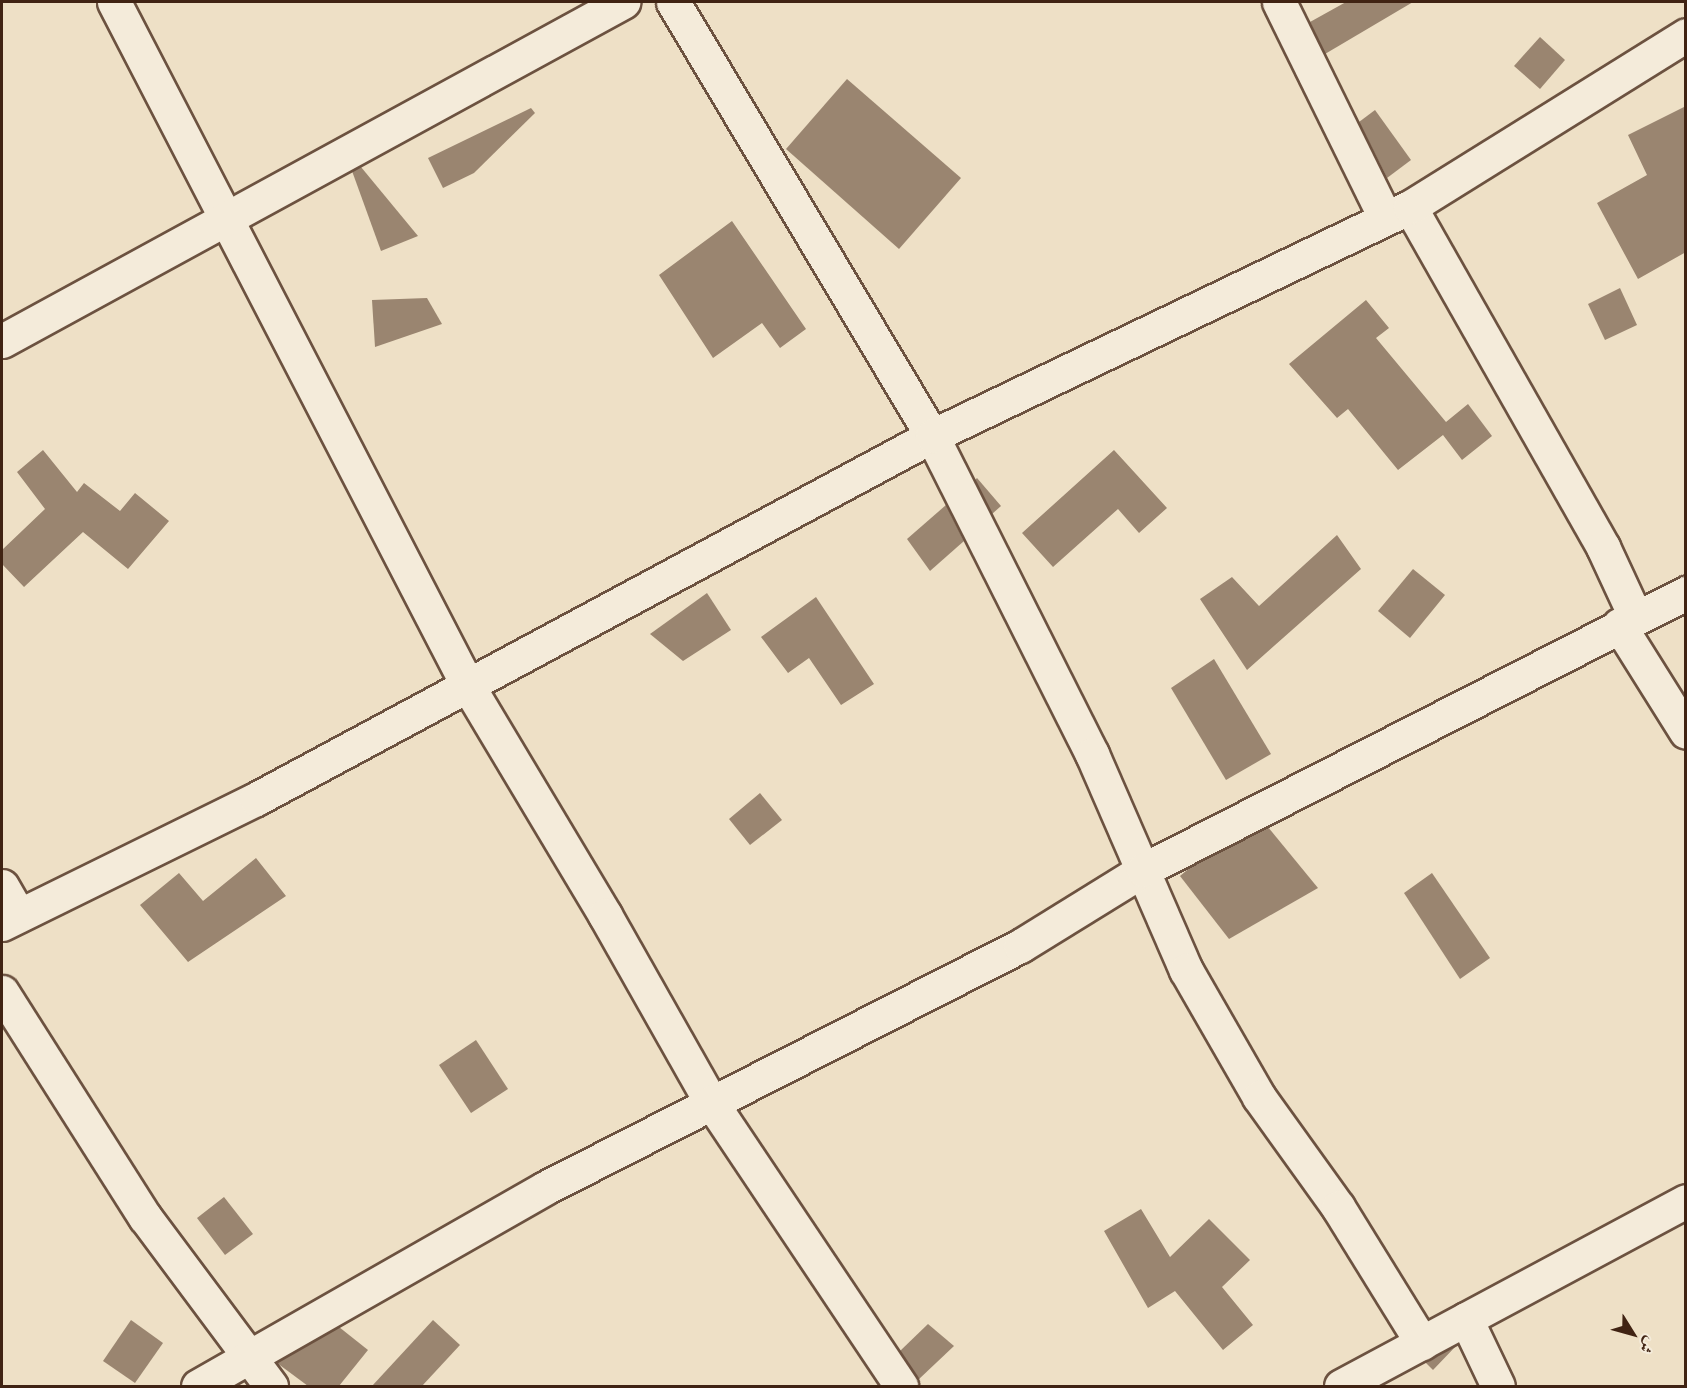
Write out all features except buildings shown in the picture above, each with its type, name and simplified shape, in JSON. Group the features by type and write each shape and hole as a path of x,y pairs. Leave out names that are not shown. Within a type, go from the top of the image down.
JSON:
{"street":[{"path":"114,2 468,686 605,915 711,1102 901,1386"},
{"path":"2,341 623,2"},
{"path":"674,2 932,436 1092,754 1185,969 1255,1089 1338,1207 1422,1343"},
{"path":"1279,2 1397,212 1603,547 1627,620 1686,732"},
{"path":"2,886 10,919 256,800 932,436 1397,212 1686,35"},
{"path":"198,1386 544,1188 1020,946 1143,870 1627,620 1686,593"},
{"path":"2,992 145,1217 271,1386"},
{"path":"1341,1386 1686,1201"},
{"path":"1466,1319 1498,1386"}]}
